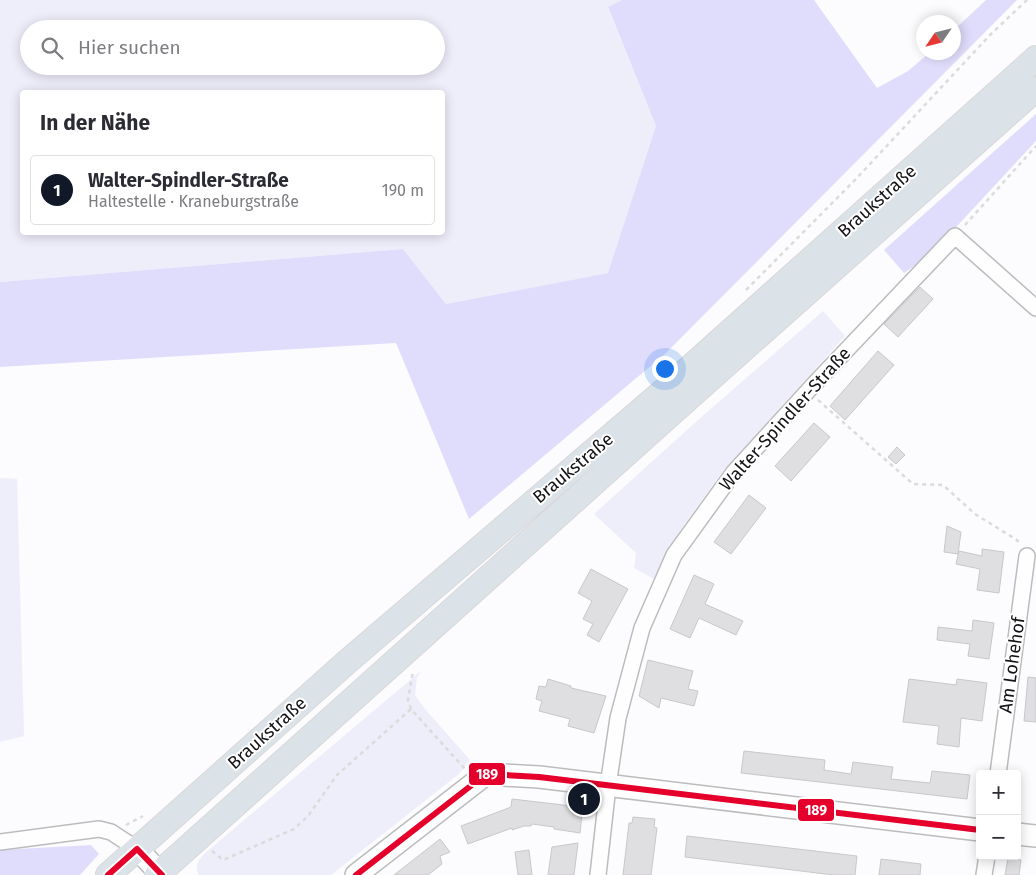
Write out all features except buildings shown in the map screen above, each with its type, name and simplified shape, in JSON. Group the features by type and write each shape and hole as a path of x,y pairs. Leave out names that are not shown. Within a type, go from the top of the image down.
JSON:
{"main road":[{"name":"Braukstraße","path":"108,875 348,660 674,382 1036,58"},
{"name":"Braukstraße","path":"159,874 1036,90"}],"street":[{"path":"955,236 1036,308"},
{"name":"Walter-Spindler-Straße","path":"598,875 618,718 642,628 674,555 734,472 955,236"},
{"name":"Am Lohehof","path":"999,770 1026,556"},
{"path":"356,875 486,774 539,777 976,830"},
{"path":"0,842 99,829 111,832 137,849 159,874"},
{"path":"1021,834 1036,836"},
{"path":"984,875 986,860"}],"path":[{"path":"744,291 856,180 990,35 1026,0"},
{"path":"955,236 1036,146"},
{"path":"808,391 913,484 943,486 974,514 1017,540 1026,556"},
{"path":"412,646 413,673 408,700 411,709 477,781"},
{"path":"200,837 223,860 294,829 308,816 337,775 411,709"},
{"path":"111,832 146,814"}],"shaded area":[{"path":"0,0 622,0 608,8 656,126 609,273 446,304 403,249 0,282"},
{"path":"622,0 814,0 877,88 908,71 921,60 957,60 666,353 469,519 396,343 0,367 0,282 403,249 446,304 608,273 656,126 608,7"},
{"path":"986,0 1017,0 961,56 961,23"},
{"path":"1036,114 1036,141 945,239 924,259 904,273 884,250"},
{"path":"823,311 845,336 723,471 683,526 654,579 634,568 636,553 594,514"},
{"path":"0,478 17,479 24,736 0,742"},
{"path":"422,670 417,677 415,695 470,760 459,774 331,875 199,875 197,864 204,854"},
{"path":"91,845 99,854 80,875 0,875 0,850"}],"transit line":[{"name":"189","path":"356,875 486,774 539,777 976,830"},
{"name":"189","path":"108,875 137,849 162,875"}],"place":[{"name":"Walter-Spindler-Straße","path":"584,799"}]}
